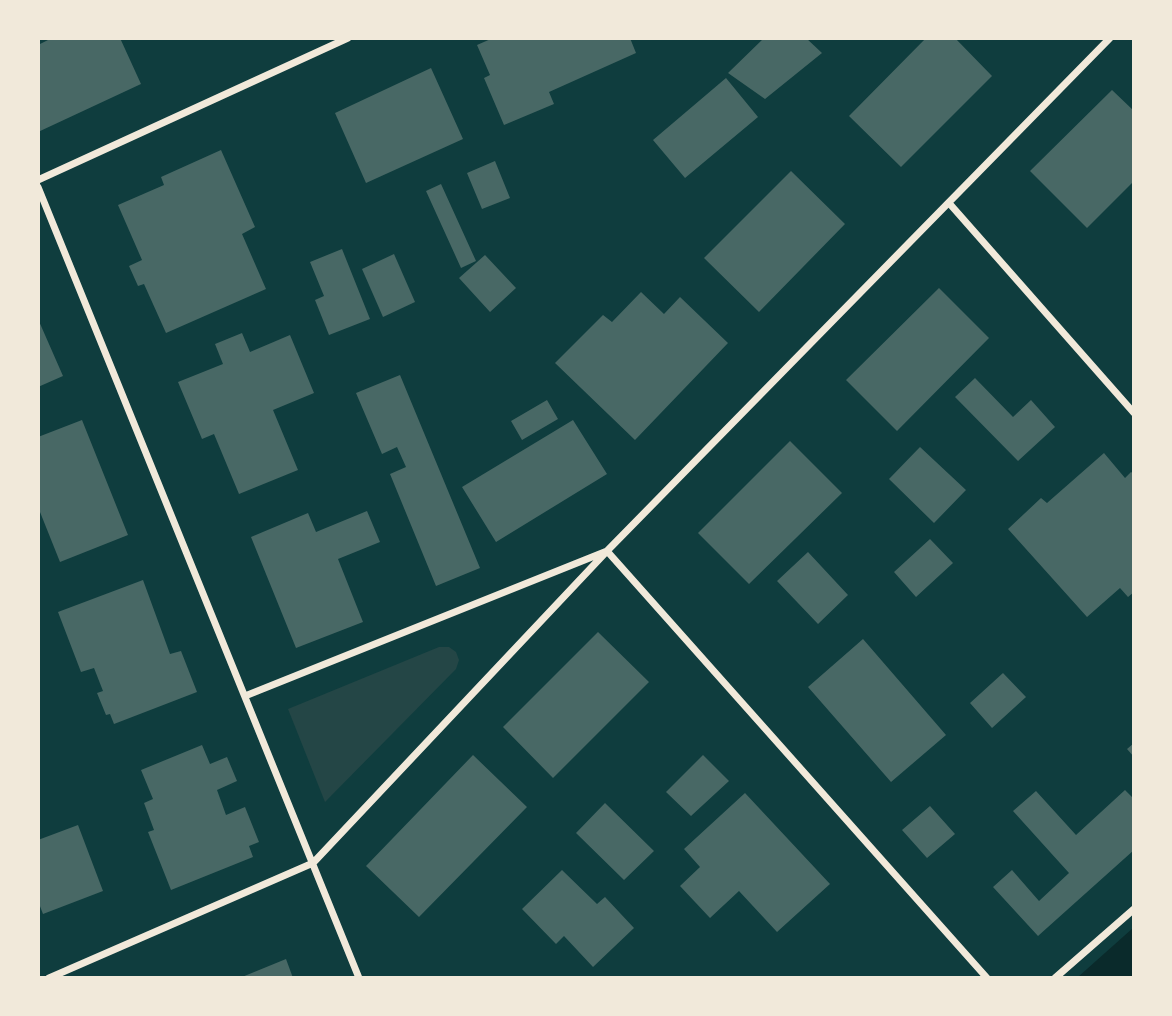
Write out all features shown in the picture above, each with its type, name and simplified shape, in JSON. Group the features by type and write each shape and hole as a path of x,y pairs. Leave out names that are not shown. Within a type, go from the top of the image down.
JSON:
{"street":[{"path":"38,180 348,38"},
{"path":"49,978 313,863 607,551 1110,38"},
{"path":"38,187 359,978"},
{"path":"949,203 1133,414"},
{"path":"245,696 607,551"},
{"path":"607,551 988,978"},
{"path":"1055,978 1133,909"}],"shaded area":[{"path":"439,647 449,647 456,652 459,660 456,669 325,802 288,709"},
{"path":"1133,928 1133,977 1078,977"}],"building":[{"path":"52,38 120,38 141,84 38,132 38,45"},
{"path":"493,38 630,38 636,53 549,92 554,104 504,125 484,78 490,75 477,45"},
{"path":"764,38 806,38 822,53 765,99 728,73"},
{"path":"926,38 955,38 992,76 901,167 849,116"},
{"path":"431,68 463,139 366,183 335,113"},
{"path":"726,78 758,117 685,178 653,140"},
{"path":"1112,90 1134,111 1134,181 1087,228 1030,171"},
{"path":"221,150 255,227 242,234 266,289 166,333 144,284 138,286 129,266 142,260 118,205 164,185 161,177"},
{"path":"495,161 510,198 482,209 467,173"},
{"path":"791,171 845,224 759,312 704,258"},
{"path":"441,184 476,261 461,268 426,191"},
{"path":"342,249 370,319 329,335 315,300 324,296 310,262"},
{"path":"394,254 415,302 383,317 362,269"},
{"path":"485,255 516,288 490,312 459,278"},
{"path":"939,288 989,338 897,431 846,380"},
{"path":"641,292 664,314 680,297 728,343 635,440 555,363 603,315 612,322"},
{"path":"38,319 63,376 38,387"},
{"path":"242,333 250,352 290,335 314,393 273,410 298,470 239,494 214,434 202,439 178,382 223,364 215,344"},
{"path":"400,375 480,568 436,586 390,474 406,467 397,447 382,454 356,393"},
{"path":"975,378 1013,417 1031,400 1055,427 1018,461 955,397"},
{"path":"547,400 558,419 522,440 511,421"},
{"path":"82,420 128,535 60,562 38,507 38,437"},
{"path":"573,420 607,474 496,542 462,487"},
{"path":"790,441 842,493 749,584 698,533"},
{"path":"920,447 966,490 934,523 889,479"},
{"path":"1104,453 1125,478 1131,472 1134,474 1134,592 1128,597 1120,588 1087,617 1008,529 1041,498 1047,503"},
{"path":"367,511 380,542 338,559 363,622 296,648 251,537 308,513 316,532"},
{"path":"930,539 953,563 916,597 894,572"},
{"path":"808,552 848,595 818,624 777,581"},
{"path":"143,580 170,654 181,651 197,692 114,724 110,714 106,715 97,693 103,691 94,668 81,672 58,612"},
{"path":"598,632 649,682 553,778 503,727"},
{"path":"863,639 946,735 891,782 808,687"},
{"path":"1003,673 1026,697 992,728 970,703"},
{"path":"1134,743 1134,757 1127,749"},
{"path":"202,745 210,764 227,757 237,781 217,790 226,815 245,807 259,842 249,846 253,857 171,890 148,832 154,830 144,803 153,799 141,770"},
{"path":"473,755 527,807 419,917 366,866"},
{"path":"703,755 729,781 691,816 666,792"},
{"path":"1125,790 1134,799 1134,850 1038,936 993,887 1012,870 1039,901 1069,873 1013,811 1036,791 1076,835"},
{"path":"745,793 830,884 777,932 739,891 710,918 680,886 700,867 684,849"},
{"path":"605,803 654,851 624,880 576,833"},
{"path":"930,806 955,834 927,858 902,830"},
{"path":"78,825 103,891 43,914 38,901 38,840"},
{"path":"562,870 597,904 605,897 634,928 593,967 564,936 556,944 522,909"},
{"path":"286,959 293,978 242,978 242,977"}]}
